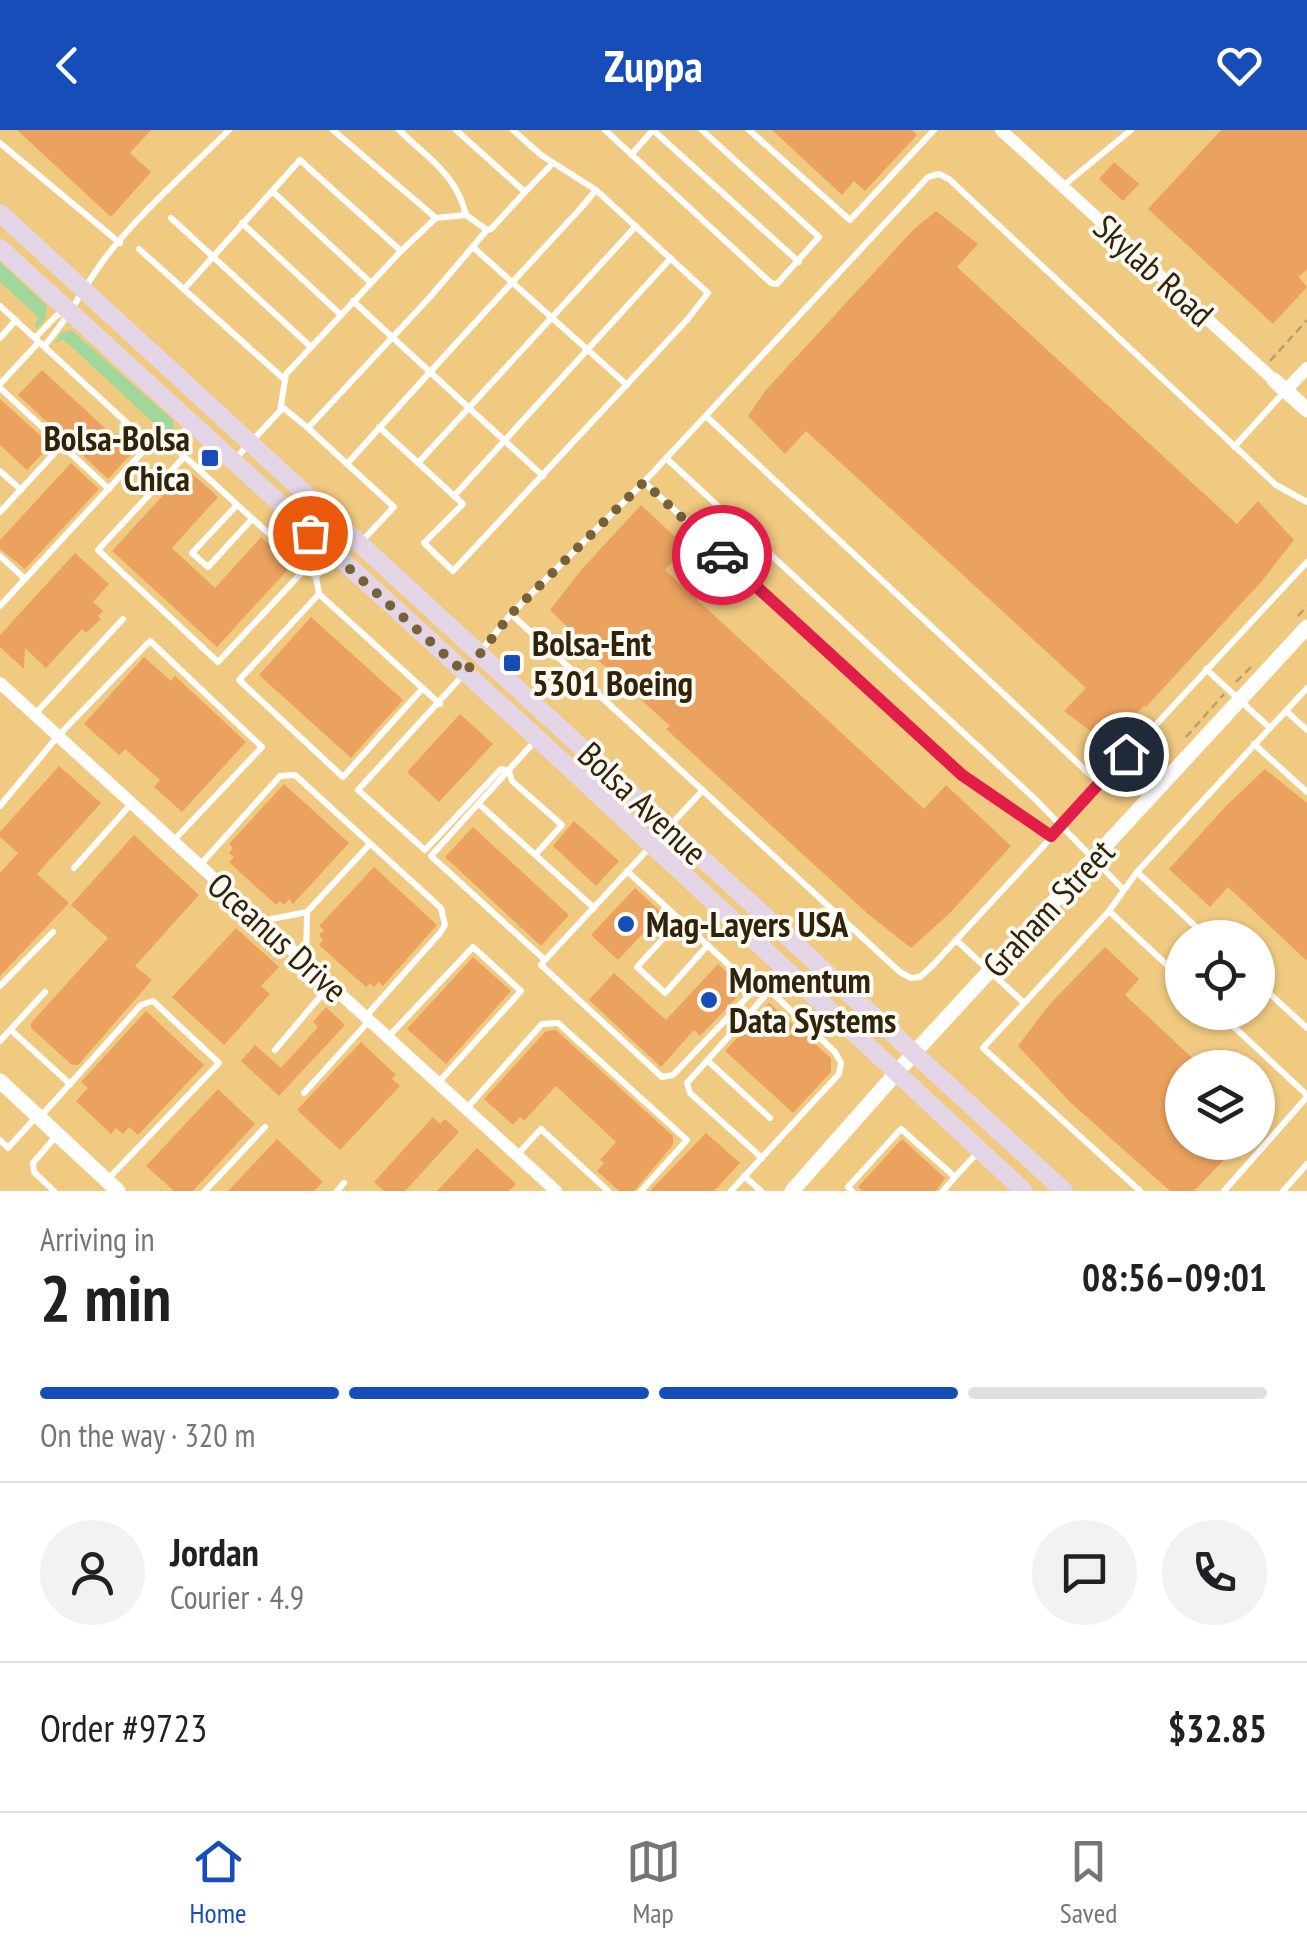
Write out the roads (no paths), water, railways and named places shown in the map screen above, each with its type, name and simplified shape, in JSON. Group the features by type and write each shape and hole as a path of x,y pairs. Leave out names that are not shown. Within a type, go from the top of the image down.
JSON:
{"main road":[{"name":"Bolsa Avenue","path":"0,213 1064,1191"},
{"name":"Bolsa Avenue","path":"0,248 537,738 1024,1191"},
{"path":"465,673 479,653"}],"street":[{"name":"Skylab Road","path":"1001,130 1307,410"},
{"path":"1274,380 1307,368"},
{"name":"Graham Street","path":"797,1189 914,1053 1307,627"},
{"name":"Oceanus Drive","path":"0,682 556,1191"},
{"path":"0,1081 112,1187"}],"lane":[{"path":"109,489 0,386 39,342 64,323 68,310 96,270 120,243 229,130"},
{"path":"334,130 436,218"},
{"path":"398,130 447,174 460,192 466,215 487,230"},
{"path":"456,130 525,192"},
{"path":"379,427 463,506 424,543 451,571 709,295 596,190 573,172 552,163 513,130"},
{"path":"605,130 772,283 781,282 818,242 816,231 702,130"},
{"path":"631,155 653,130 799,262"},
{"path":"749,130 850,220 934,130"},
{"path":"1062,186 1131,130"},
{"path":"0,143 120,243"},
{"path":"184,289 300,160 401,251"},
{"path":"308,428 552,163"},
{"path":"479,653 511,614 644,482 928,177 939,174 950,179 1276,486 1307,502"},
{"path":"347,464 596,190"},
{"path":"272,191 370,282"},
{"path":"232,463 281,406 286,374 353,300 436,218 466,215"},
{"path":"171,218 311,346"},
{"path":"242,223 340,314"},
{"path":"418,463 636,226"},
{"path":"474,248 626,384"},
{"path":"139,249 285,380"},
{"path":"454,496 672,258"},
{"path":"353,300 543,476"},
{"path":"0,306 150,444 162,449 172,445 190,425"},
{"path":"0,338 16,320"},
{"path":"1234,448 1274,380"},
{"path":"281,406 394,507 360,543"},
{"path":"706,416 1099,783"},
{"path":"0,606 150,444"},
{"path":"0,512 62,445"},
{"path":"172,445 316,577 318,594 440,704"},
{"path":"185,456 98,550 218,662 306,568"},
{"path":"666,458 850,626 1123,889"},
{"path":"0,471 21,490"},
{"path":"644,482 962,775 1051,836"},
{"path":"238,505 192,554 208,567 252,518"},
{"path":"0,556 25,579"},
{"path":"316,577 336,556"},
{"path":"511,614 911,978 920,977 956,940 1307,562"},
{"path":"318,594 239,680 343,776 423,688"},
{"path":"35,714 123,619"},
{"path":"0,806 58,736 150,641 262,747 173,841"},
{"path":"1206,669 1270,728"},
{"path":"465,673 358,790 425,850 501,769 508,771"},
{"path":"1140,1191 983,1048 1109,911 1137,872 1307,688"},
{"path":"1286,711 1307,730"},
{"path":"537,738 432,856 545,960"},
{"path":"1254,744 1307,792"},
{"path":"508,771 512,781 562,825 536,854"},
{"path":"200,865 280,776 289,774 441,908 445,925 304,1093"},
{"path":"703,790 541,965 662,1077 668,1078 755,989 766,988 835,1052 841,1063 839,1074 731,1191"},
{"path":"74,868 132,803"},
{"path":"480,804 594,908"},
{"path":"261,920 307,912 370,844"},
{"path":"627,871 755,989"},
{"path":"1137,872 1189,920"},
{"path":"1109,911 1165,963"},
{"path":"306,962 307,912"},
{"path":"680,920 637,967 664,992 708,945"},
{"path":"0,986 53,932"},
{"path":"956,940 1024,1004"},
{"path":"388,1037 473,948 521,991 438,1083"},
{"path":"762,1158 690,1093 687,1084 764,997 766,988 782,968"},
{"path":"275,1050 330,984"},
{"path":"0,1041 44,992"},
{"path":"1275,999 1307,1028"},
{"path":"0,1140 8,1148 141,1005 154,1001 219,1063 112,1187"},
{"path":"466,1109 542,1024 558,1023 687,1140 641,1191"},
{"path":"11,1030 70,1084"},
{"path":"1224,1191 1307,1096 1237,1030"},
{"path":"708,1061 770,1118"},
{"path":"205,1191 265,1127"},
{"path":"517,1155 541,1129 608,1191"},
{"path":"852,1191 848,1187 901,1129 955,1178"},
{"path":"54,1191 34,1172 33,1162 58,1135"},
{"path":"943,1191 980,1150"},
{"path":"1282,1191 1307,1164"},
{"path":"744,1176 761,1191"},
{"path":"337,1191 344,1184"}],"place":[{"name":"Bolsa-Bolsa Chica","path":"210,458"},
{"name":"Bolsa-Ent 5301 Boeing","path":"512,663"},
{"name":"Mag-Layers USA","path":"626,924"},
{"name":"Momentum Data Systems","path":"709,1000"}]}
